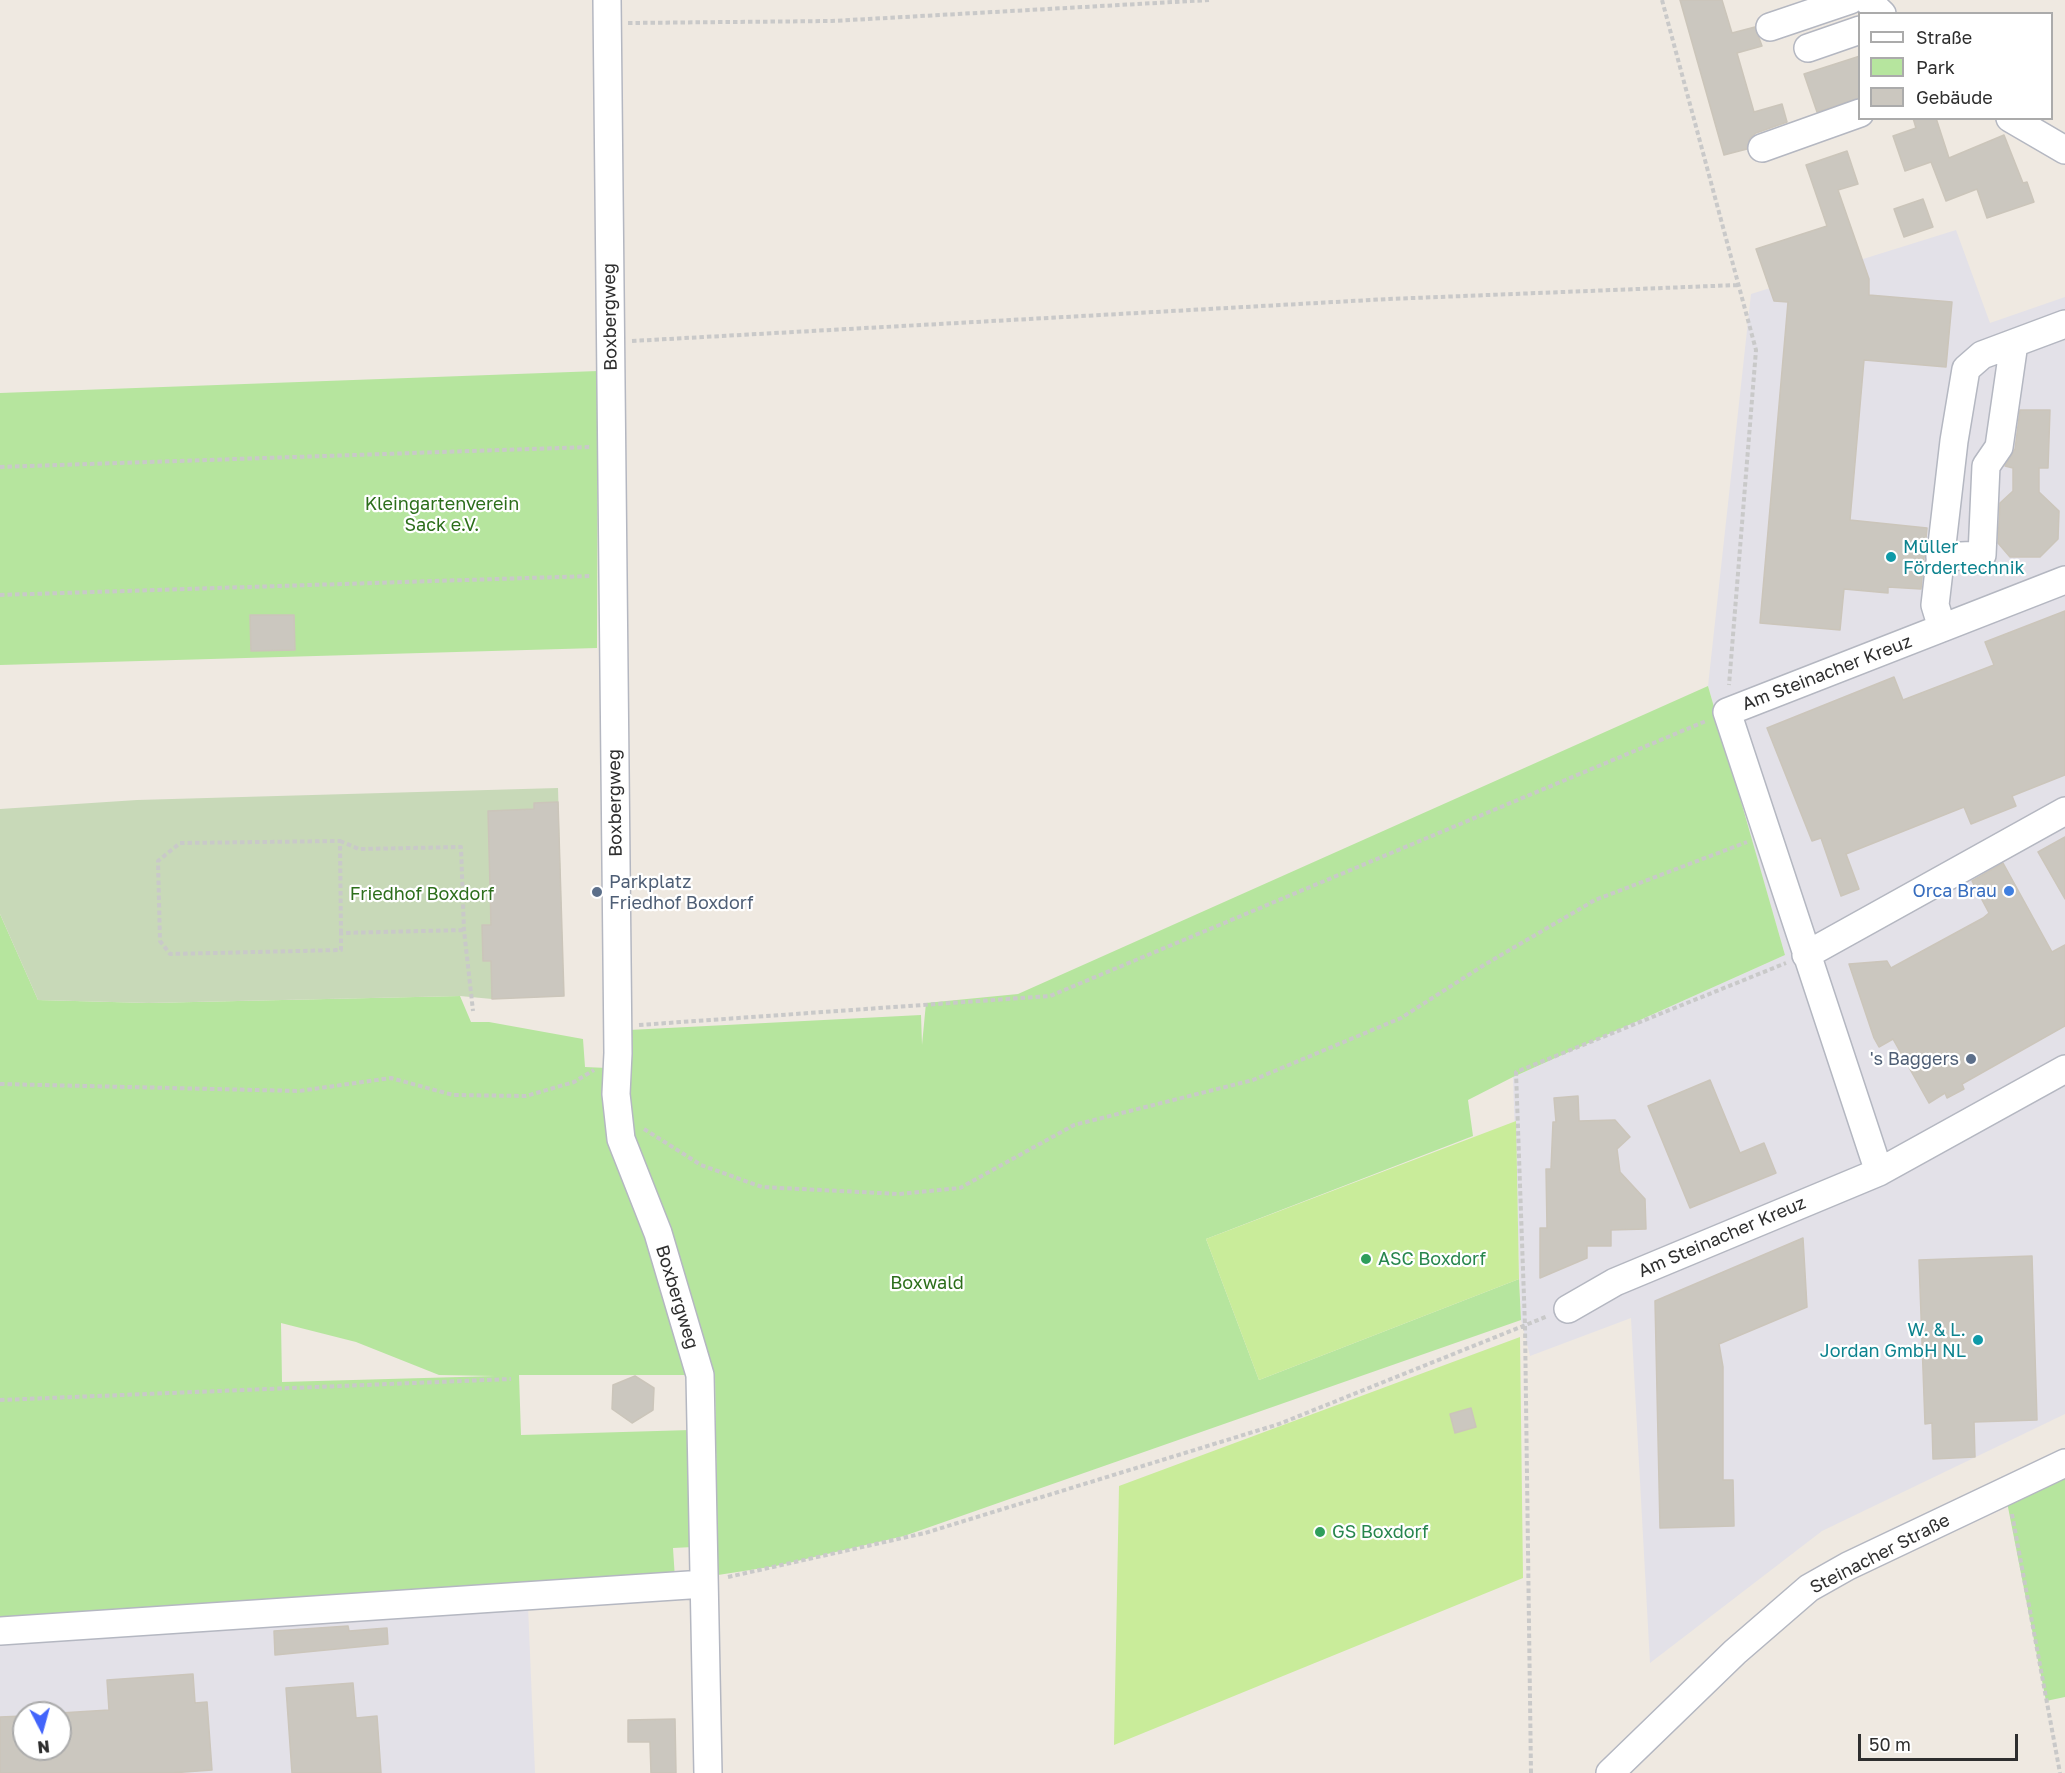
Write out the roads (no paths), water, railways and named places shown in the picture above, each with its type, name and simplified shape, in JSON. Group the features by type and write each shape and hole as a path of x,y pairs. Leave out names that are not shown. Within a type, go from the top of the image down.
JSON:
{"street":[{"path":"1770,27 1850,0"},
{"path":"1867,0 1880,12"},
{"name":"Boxbergweg","path":"607,12 618,1056 616,1094 621,1139 658,1233 700,1375 708,1773"},
{"path":"1808,48 1858,31"},
{"path":"1762,148 1858,114"},
{"path":"2013,120 2065,150"},
{"path":"1942,628 1935,605 1954,441 1966,369 1982,355 2065,324"},
{"path":"1940,557 1982,555 1986,466 1999,447 2014,343"},
{"name":"Am Steinacher Kreuz","path":"1879,1172 1727,712 2065,580"},
{"path":"1806,955 2065,811"},
{"name":"Am Steinacher Kreuz","path":"1568,1310 1615,1282 1879,1172 2065,1069"},
{"name":"Steinacher Straße","path":"1610,1773 1735,1652 1809,1588 1848,1566 2065,1463"},
{"path":"0,1631 704,1584"}],"place":[{"name":"Müller Fördertechnik","path":"1891,557"},
{"name":"Orca Brau","path":"2009,891"},
{"name":"Parkplatz Friedhof Boxdorf","path":"597,892"},
{"name":"'s Baggers","path":"1971,1059"},
{"name":"ASC Boxdorf","path":"1366,1259"},
{"name":"W. & L. Jordan GmbH NL","path":"1978,1340"},
{"name":"GS Boxdorf","path":"1320,1532"}],"park label":[{"name":"Kleingartenverein Sack e.V.","path":"442,514"},
{"name":"Friedhof Boxdorf","path":"422,894"},
{"name":"Boxwald","path":"927,1283"}]}
